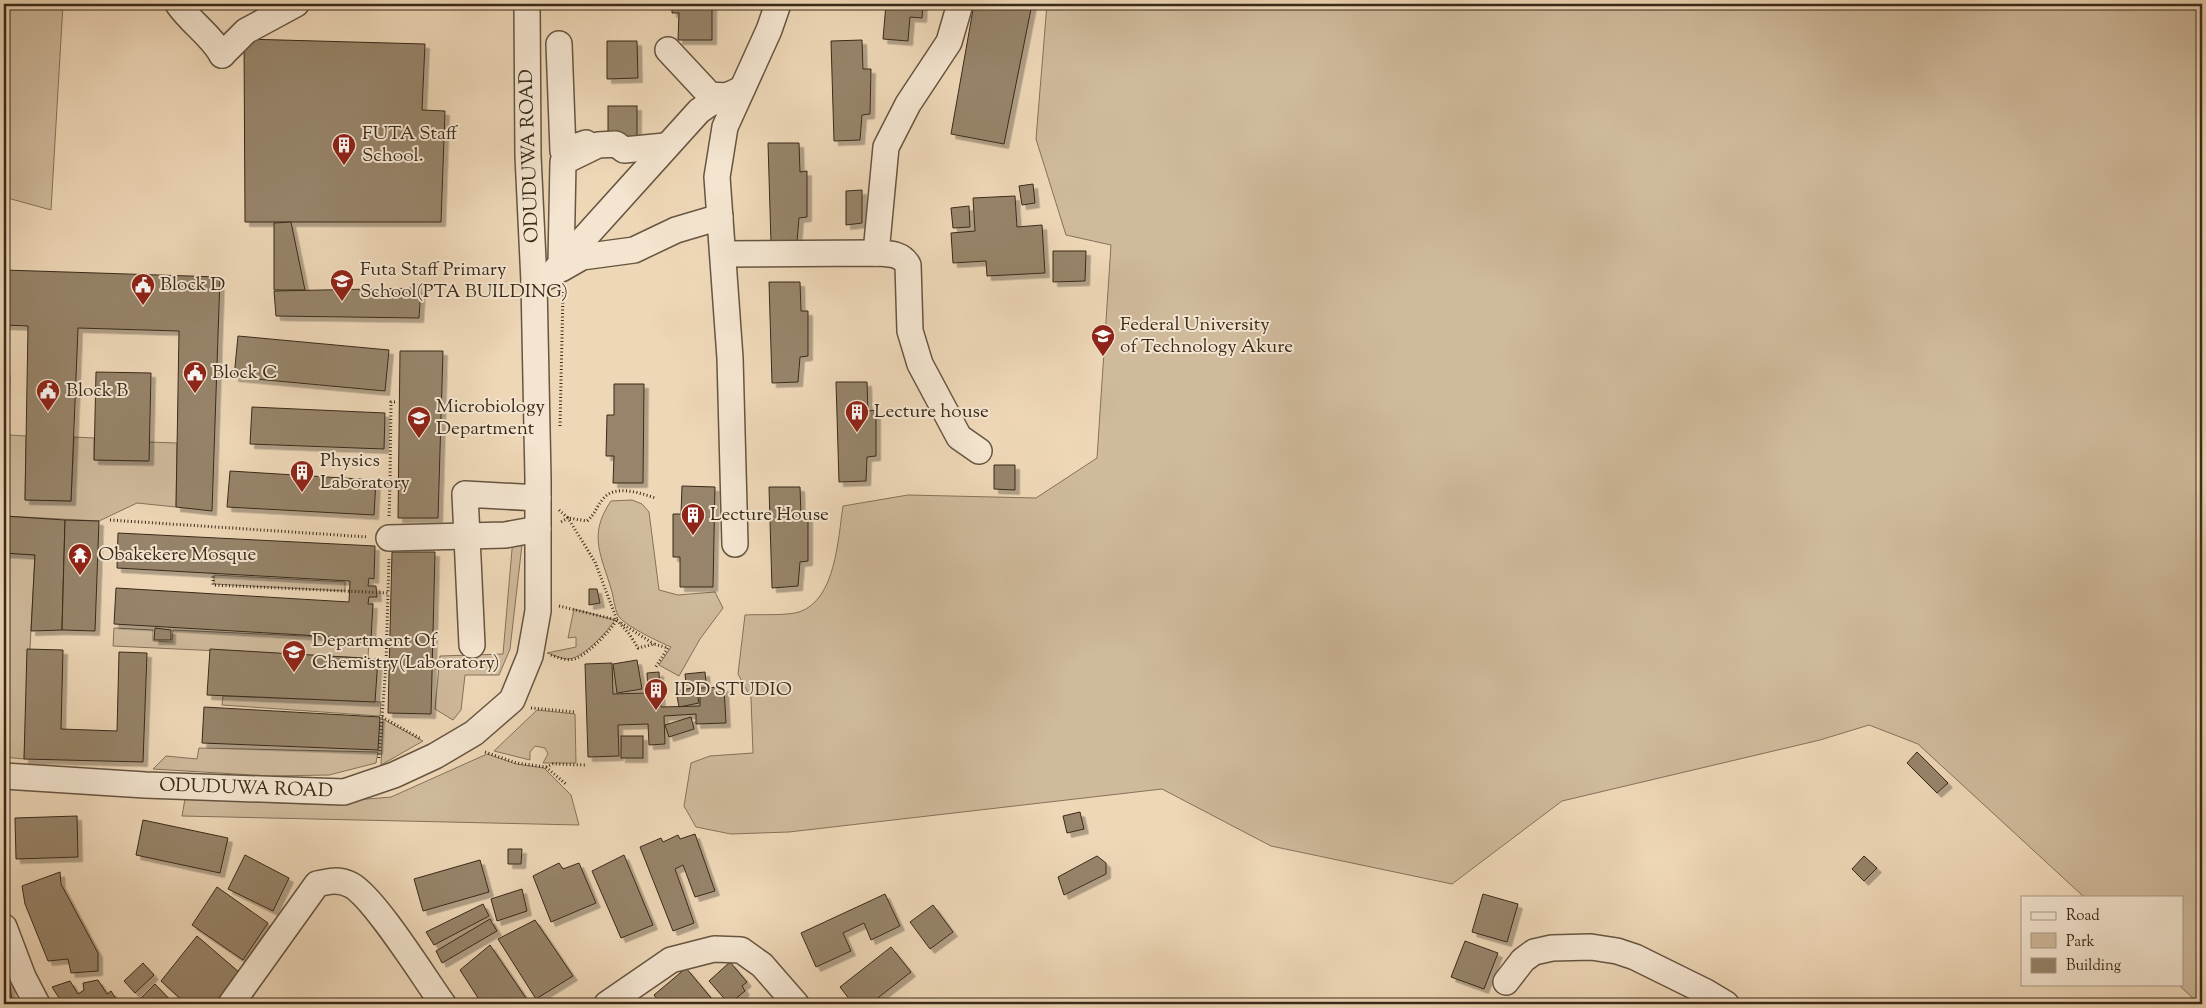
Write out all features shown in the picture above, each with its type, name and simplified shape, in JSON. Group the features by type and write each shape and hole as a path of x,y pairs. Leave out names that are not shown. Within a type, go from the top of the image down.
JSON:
{"street":[{"path":"178,4 189,20 215,42 222,55"},
{"path":"222,55 256,4"},
{"path":"222,55 246,31 296,4"},
{"name":"ODUDUWA ROAD","path":"4,776 145,785 344,792 394,775 436,756 474,733 512,700 530,656 538,611 538,529 547,503 552,277 528,156 527,4"},
{"path":"735,544 730,358 717,177 725,127 735,92 769,30 778,4"},
{"path":"876,253 886,147 908,104 949,42 960,4"},
{"path":"559,44 563,151 582,143 598,145 616,144 624,150 666,146"},
{"path":"668,50 710,95 735,92"},
{"path":"552,277 666,146 699,111 709,104 735,92"},
{"path":"552,277 562,162 598,145"},
{"path":"552,277 582,257 634,250 676,230 720,217"},
{"path":"723,254 876,253 898,255 904,258 908,265 910,331 920,364 959,437 979,451"},
{"path":"472,645 465,494 547,503"},
{"path":"389,538 504,535 538,529"},
{"path":"231,1004 317,884 334,880 352,885 374,907 443,1004"},
{"path":"4,927 23,977 36,1004"},
{"path":"1506,982 1523,960 1534,952 1552,948 1591,948 1617,951 1635,958 1726,1004"},
{"path":"607,1004 671,960 714,949 741,950 762,966 796,1004"}],"path":[{"path":"552,277 560,431"},
{"path":"378,768 386,664 391,402 396,402"},
{"path":"380,482 390,483"},
{"path":"568,518 587,521 596,512 602,499 618,492 632,490 655,498"},
{"path":"547,503 568,518 595,562 617,620 638,648 654,644"},
{"path":"110,520 389,538"},
{"path":"213,574 212,587 388,593"},
{"path":"553,605 574,608 617,620 654,644 668,648 655,668"},
{"path":"545,654 567,660 577,658 608,632 617,620"},
{"path":"380,664 386,664"},
{"path":"512,700 533,709 575,712"},
{"path":"382,717 426,741 418,746"},
{"path":"486,752 517,763 546,767 553,764 585,765"},
{"path":"546,767 567,785"}],"green space":[{"path":"4,4 63,4 51,210 4,197"},
{"path":"1047,4 2202,4 2202,1004 2199,1004 2180,986 2184,986 2184,896 2083,896 1918,744 1869,725 1820,740 1562,801 1452,884 1271,846 1162,789 789,832 731,834 696,827 684,806 691,763 710,756 753,753 751,698 738,674 745,615 799,612 811,605 821,595 828,582 837,550 843,506 908,495 1036,498 1097,458 1111,245 1066,235 1036,139"},
{"path":"4,375 10,375 9,435 26,436 25,500 71,501 74,437 94,438 94,460 148,461 149,442 177,443 176,507 137,503 99,521 4,516"},
{"path":"632,500 642,504 649,512 659,590 678,595 715,592 723,608 700,639 679,676 659,665 671,647 636,630 618,616 601,557 598,536 604,513 611,501"},
{"path":"523,536 510,649 499,675 465,675 461,710 453,720 435,709 440,656 503,654 513,538"},
{"path":"4,553 35,555 24,759 4,757"},
{"path":"214,575 345,582 345,591 214,584"},
{"path":"574,609 615,620 600,638 579,655 566,659 547,653 576,647 576,637 568,638"},
{"path":"114,628 153,630 153,641 172,642 173,630 369,639 368,658 113,646"},
{"path":"223,696 381,702 380,716 222,705"},
{"path":"537,710 575,714 576,763 543,763 548,754 545,748 535,746 530,752 530,760 494,751"},
{"path":"383,719 423,741 381,765"},
{"path":"199,748 378,752 376,763 329,775 269,776 153,769 166,756 197,759"},
{"path":"487,754 516,764 544,768 571,795 579,825 182,816 185,799 307,804 391,797"}],"building":[{"path":"672,4 712,4 712,40 678,40 679,13 672,13"},
{"path":"886,4 923,4 922,18 910,17 908,41 883,39"},
{"path":"974,4 1032,4 1004,144 951,134"},
{"name":"FUTA Staff School.","path":"244,39 425,44 422,110 445,111 441,222 245,222"},
{"path":"862,40 863,69 871,69 870,114 862,115 860,140 834,141 831,41"},
{"path":"607,41 637,41 638,78 607,79"},
{"path":"608,106 637,106 637,144 608,144"},
{"path":"768,143 799,143 800,172 807,171 807,217 799,218 797,242 771,243"},
{"path":"1033,184 1035,203 1022,205 1019,186"},
{"path":"862,190 862,223 846,225 846,191"},
{"path":"1015,196 1017,227 1042,225 1045,273 987,276 986,261 953,263 951,233 975,231 973,198"},
{"path":"969,206 970,227 953,228 951,208"},
{"path":"291,222 305,290 274,290 274,223"},
{"path":"1053,251 1086,251 1085,281 1053,282"},
{"path":"4,270 220,277 212,511 176,507 179,331 78,328 71,501 25,500 28,326 4,325"},
{"path":"769,282 800,282 801,311 808,311 808,356 800,357 798,382 772,383"},
{"path":"421,288 419,318 276,316 274,291"},
{"path":"238,336 389,350 385,391 234,377"},
{"path":"400,351 443,351 438,518 398,518"},
{"path":"96,372 151,373 149,461 94,460"},
{"name":"Lecture house","path":"836,382 867,382 868,411 876,410 876,456 867,457 866,481 839,482"},
{"path":"614,384 644,384 643,483 613,483 614,456 606,456 607,415 614,415"},
{"path":"252,407 385,413 384,449 250,444"},
{"path":"994,465 1015,465 1015,490 994,489"},
{"name":"Physics Laboratory","path":"230,471 376,480 374,515 227,507"},
{"name":"Lecture House","path":"682,486 715,487 713,587 680,587 680,557 673,557 673,514 681,514"},
{"name":"Lecture House","path":"769,487 800,487 801,516 808,516 808,561 800,562 798,586 772,588"},
{"path":"4,516 65,520 62,630 31,631 35,555 4,553"},
{"name":"Obakekere Mosque","path":"65,520 99,521 95,631 62,630"},
{"path":"118,533 375,546 374,579 369,578 368,586 376,586 377,597 369,597 368,604 373,604 371,639 114,624 116,588 349,602 350,581 117,568"},
{"path":"392,552 435,552 431,714 388,713"},
{"path":"589,589 597,589 600,603 589,605"},
{"path":"155,628 171,630 171,640 154,640"},
{"path":"27,649 63,650 61,729 117,731 119,652 147,653 143,762 24,759"},
{"path":"210,649 378,659 375,702 207,695"},
{"path":"637,660 642,689 617,693 613,664"},
{"name":"IDD STUDIO","path":"612,663 613,694 648,693 647,673 659,672 661,707 700,706 700,688 724,687 726,723 696,724 696,714 664,716 665,744 649,745 648,724 618,725 619,756 588,757 585,664"},
{"path":"705,672 706,682 686,685 685,674"},
{"path":"696,687 699,703 679,707 676,691"},
{"path":"204,707 380,717 378,750 202,743"},
{"path":"691,717 694,729 669,737 665,725"},
{"path":"621,736 643,736 643,758 621,758"},
{"path":"1917,752 1948,783 1937,793 1907,763"},
{"path":"1080,812 1084,829 1067,833 1063,816"},
{"path":"77,816 78,857 16,859 15,818"},
{"path":"143,820 228,838 220,873 136,855"},
{"path":"695,834 715,891 695,897 683,865 675,869 694,923 673,931 640,847 661,838 663,842 678,835 680,839"},
{"path":"508,849 522,849 521,864 508,864"},
{"path":"245,855 289,878 273,911 228,889"},
{"path":"624,855 653,925 621,938 592,871"},
{"path":"1097,856 1106,863 1106,874 1064,895 1058,877"},
{"path":"1864,856 1877,868 1864,881 1852,869"},
{"path":"480,860 489,892 423,911 414,879"},
{"path":"559,863 563,869 579,863 596,903 551,922 533,876"},
{"path":"60,872 61,884 98,953 98,971 71,973 68,959 48,961 25,904 22,886"},
{"path":"217,887 268,923 243,960 192,925"},
{"path":"522,889 527,911 497,921 491,899"},
{"path":"885,894 900,926 871,940 864,923 843,933 851,951 816,967 801,933"},
{"path":"1483,894 1518,904 1507,942 1472,932"},
{"path":"483,904 489,916 434,945 426,932"},
{"path":"933,905 953,932 930,949 910,922"},
{"path":"490,919 497,931 442,963 436,951"},
{"path":"535,920 573,976 536,999 498,939"},
{"path":"197,936 240,973 213,1004 186,1004 161,981"},
{"path":"1465,941 1498,953 1484,989 1451,977"},
{"path":"490,945 530,1004 482,1004 460,970"},
{"path":"891,947 911,972 870,1004 853,1004 840,987"},
{"path":"730,962 747,982 742,986 745,991 729,1004 709,981"},
{"path":"143,963 154,975 135,993 124,981"},
{"path":"686,968 712,999 706,1004 661,1004 654,995"},
{"path":"9,979 12,1001 4,1002 4,980"},
{"path":"98,980 107,994 111,991 119,1004 63,1004 52,987 70,981 78,994 84,990 83,983"},
{"path":"155,984 174,1004 146,1004 141,998"}],"place":[{"name":"FUTA Staff School.","path":"344,166"},
{"name":"Futa Staff Primary School(PTA BUILDING)","path":"342,302"},
{"name":"Block D","path":"143,306"},
{"name":"Federal University of Technology Akure","path":"1103,357"},
{"name":"Block C","path":"195,394"},
{"name":"Block B","path":"48,412"},
{"name":"Lecture house","path":"857,433"},
{"name":"Microbiology Department","path":"419,439"},
{"name":"Physics Laboratory","path":"302,493"},
{"name":"Lecture House","path":"693,536"},
{"name":"Obakekere Mosque","path":"80,576"},
{"name":"Department Of Chemistry(Laboratory)","path":"294,673"},
{"name":"IDD STUDIO","path":"656,711"}]}
